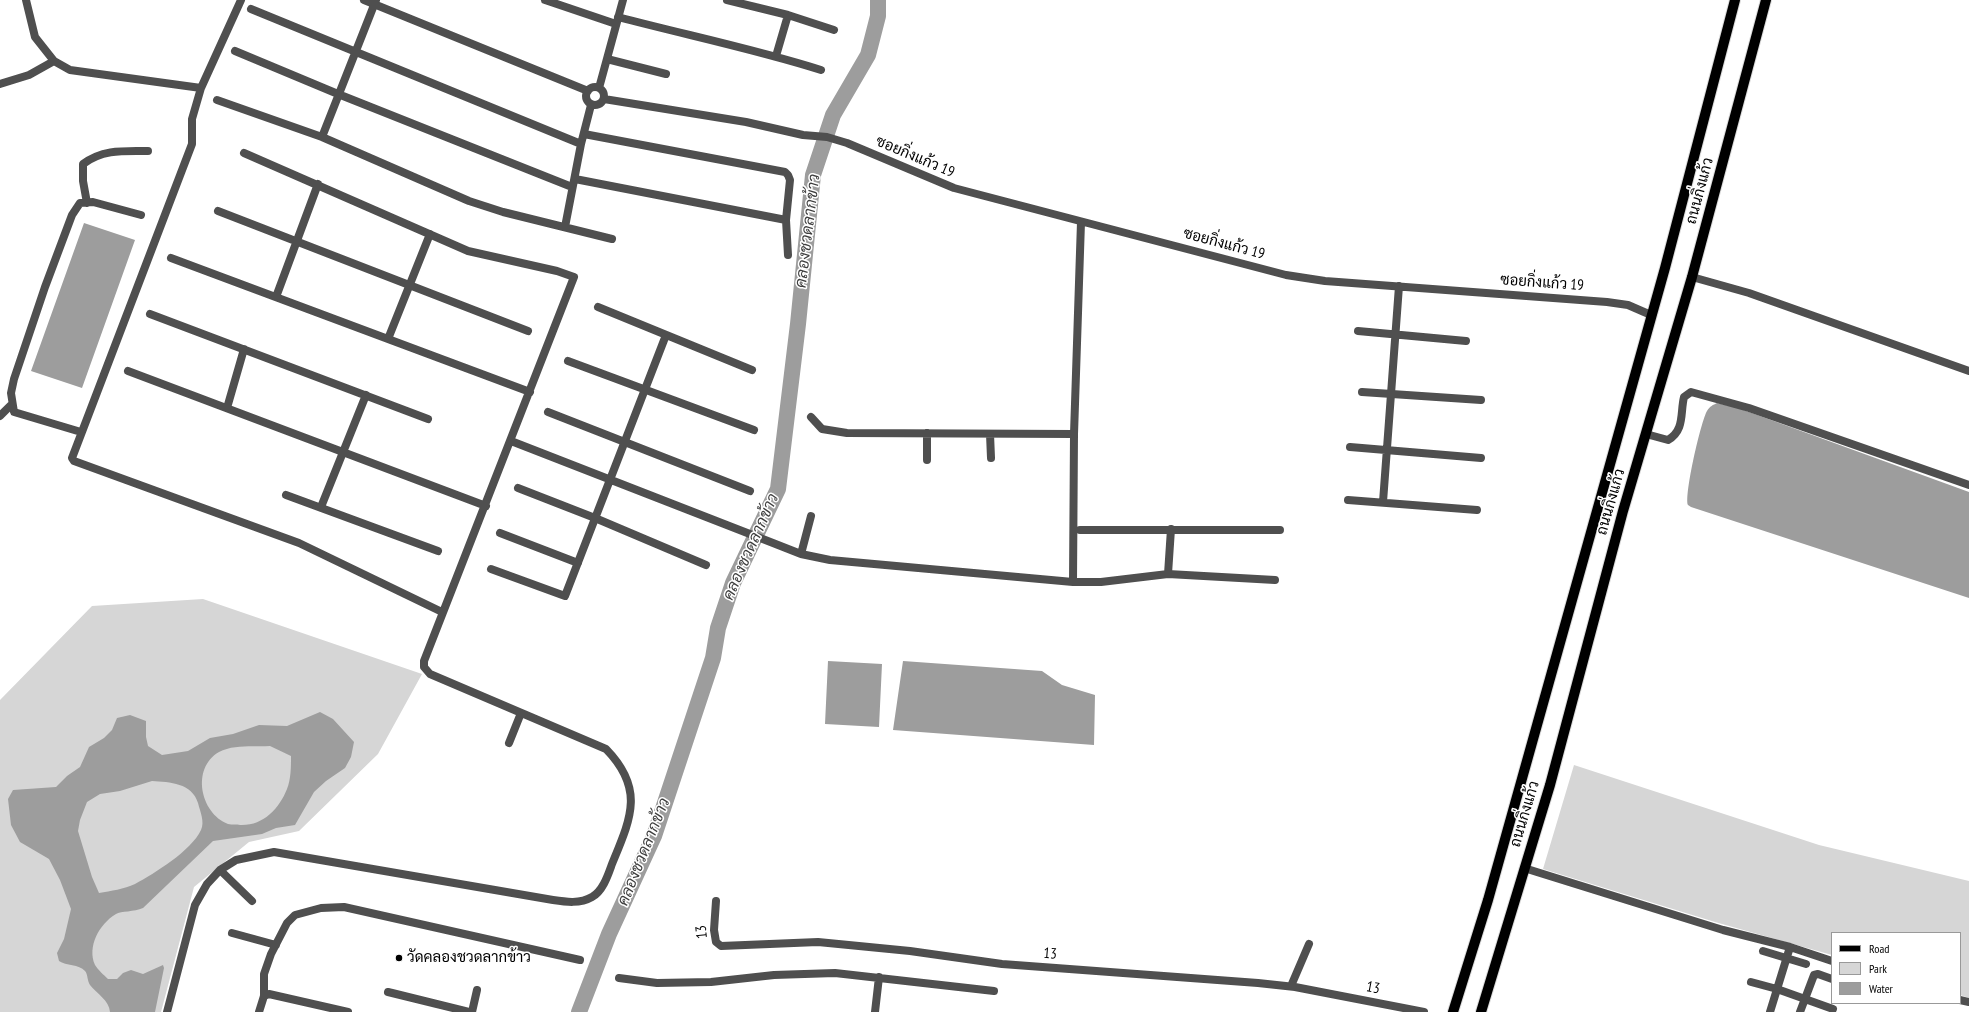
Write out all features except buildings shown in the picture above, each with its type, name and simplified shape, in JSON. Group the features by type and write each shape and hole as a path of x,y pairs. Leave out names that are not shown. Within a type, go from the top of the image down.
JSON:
{"main road":[{"name":"ถนนกิ่งแก้ว","path":"1453,1012 1492,886 1651,314 1735,0"},
{"name":"ถนนกิ่งแก้ว","path":"1482,1012 1550,785 1623,511 1692,277 1766,0"}],"street":[{"path":"26,0 27,10 35,37 54,61 70,70 201,88"},
{"path":"241,0 201,88 192,118 192,144 81,432 73,455 74,461 299,543 442,612"},
{"path":"364,0 375,2 588,91"},
{"path":"545,0 617,20 776,56 821,70"},
{"path":"599,88 617,20 624,0"},
{"path":"727,0 788,15 834,30"},
{"path":"322,137 375,2"},
{"path":"251,9 581,144"},
{"path":"776,56 788,15"},
{"path":"235,51 338,94 574,183 786,220"},
{"path":"607,59 666,74"},
{"path":"0,84 29,75 54,61"},
{"path":"565,227 581,144 591,105 586,97 588,91 593,87 599,88 604,92 604,99 601,104 591,105"},
{"name":"ซอยกิ่งแก้ว 19","path":"604,99 746,122 847,143 954,188 1286,275 1325,281 1607,302 1628,305 1651,314"},
{"path":"217,100 322,137 469,200 503,212 612,239"},
{"path":"584,134 785,172 790,180 786,220 788,256"},
{"path":"87,203 83,181 84,164 93,156 111,152 148,151"},
{"path":"167,1012 195,905 207,884 220,870 236,860 274,852 571,902 591,897 597,893 604,882 629,822 631,803 629,782 624,771 606,749 430,674 424,667 424,661 442,612 486,506 574,277 557,271 468,251 318,184 244,153"},
{"path":"276,297 318,184"},
{"path":"81,432 14,412 11,393 14,379 45,287 72,215 80,203 93,202 141,216"},
{"path":"218,210 528,331"},
{"path":"1073,582 1074,434 1081,222"},
{"path":"388,339 430,234"},
{"path":"171,258 530,392"},
{"path":"1692,277 1749,293 1802,311 1969,372"},
{"path":"1383,502 1388,451 1399,286"},
{"path":"598,307 752,370"},
{"path":"150,314 428,419"},
{"path":"1358,331 1466,341"},
{"path":"491,569 565,596 666,334"},
{"path":"227,408 244,350"},
{"path":"568,360 754,430"},
{"path":"128,370 486,506"},
{"path":"1362,392 1481,400"},
{"path":"1646,434 1668,440 1676,436 1682,423 1681,409 1684,397 1691,392 1749,408 1969,485"},
{"path":"321,507 366,395"},
{"path":"0,416 12,404"},
{"path":"548,412 750,491"},
{"path":"811,417 827,431 847,433 1074,434"},
{"path":"927,433 927,460"},
{"path":"990,434 990,458"},
{"path":"511,441 801,554 830,560 1073,582 1101,582 1168,574 1275,580"},
{"path":"1350,447 1481,458"},
{"path":"518,488 595,518 706,565"},
{"path":"286,495 438,551"},
{"path":"1348,500 1477,510"},
{"path":"801,554 811,516"},
{"path":"1168,574 1171,529"},
{"path":"1080,530 1280,530"},
{"path":"500,533 578,563"},
{"path":"509,743 521,713"},
{"path":"1524,868 1723,930 1790,947 1831,961"},
{"path":"220,870 252,901"},
{"name":"13","path":"716,901 714,930 716,942 721,946 818,942 910,951 1002,964 1114,974 1196,978 1291,986 1424,1012"},
{"path":"259,1012 264,996 264,974 287,923 295,915 321,908 344,907 580,960"},
{"path":"232,933 276,945"},
{"path":"1291,986 1309,944"},
{"path":"1770,1012 1790,947"},
{"path":"1763,951 1806,964"},
{"path":"619,978 657,983 711,982 815,973 879,977 994,991"},
{"path":"1800,1012 1816,973 1831,979"},
{"path":"875,1012 879,977"},
{"path":"1751,982 1833,1008"},
{"path":"472,1012 477,990"},
{"path":"388,992 469,1012"},
{"path":"264,996 269,994 348,1012"}],"green space":[{"path":"203,599 422,674 378,754 299,831 249,842 194,887 161,1012 0,1012 0,700 92,606"},
{"path":"1574,765 1819,845 1969,881 1969,998 1961,995 1961,932 1831,932 1831,955 1715,922 1543,869"}],"water":[{"path":"84,223 135,240 82,388 31,371"},
{"path":"1717,403 1738,408 1969,492 1969,598 1688,505 1688,488 1701,428 1707,411 1710,407"},
{"path":"828,661 882,664 879,727 825,724"},
{"path":"903,661 1042,671 1062,685 1095,695 1094,745 893,730"},
{"path":"320,712 333,719 354,742 351,757 345,768 326,781 314,792 295,825 276,828 262,834 213,841 143,908 118,913 104,924 96,936 93,958 96,967 108,979 117,979 123,973 131,970 143,974 163,965 164,968 155,1012 110,1012 105,1001 88,982 85,971 79,967 59,961 57,953 64,939 71,909 60,880 49,859 20,842 11,825 8,799 13,790 56,787 67,776 80,767 89,747 104,738 112,730 117,718 130,715 146,721 146,737 148,746 162,755 188,751 210,738 233,734 259,725 287,726","holes":["244,746 270,746 291,756 289,781 280,803 269,815 256,823 248,825 228,824 218,818 205,801 202,790 202,779 205,768 210,759 225,749","152,781 173,783 191,791 195,796 201,813 201,830 189,846 172,861 152,874 131,886 99,893 92,877 78,831 80,820 87,802 100,794 120,791"]}],"waterway":[{"name":"คลองชวดลากข้าว","path":"579,1012 609,934 654,836 713,658 718,628 733,583 778,489 798,324 813,175 833,115 868,55 878,16 878,0"}],"place":[{"name":"วัดคลองชวดลากข้าว","path":"399,958"}]}
